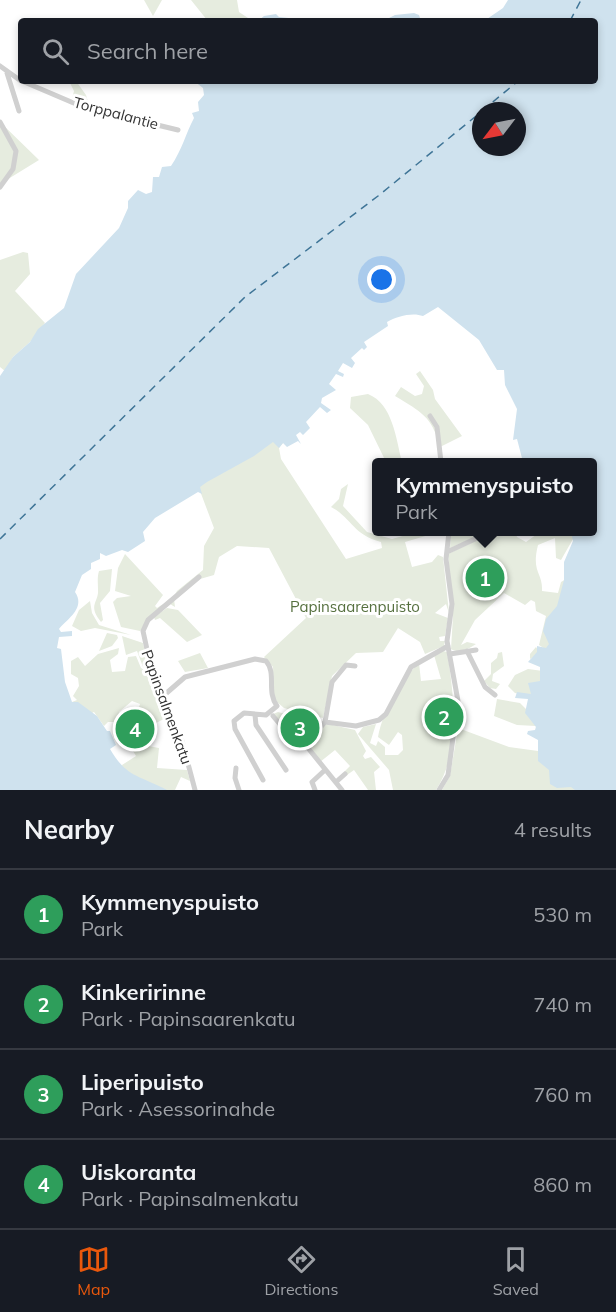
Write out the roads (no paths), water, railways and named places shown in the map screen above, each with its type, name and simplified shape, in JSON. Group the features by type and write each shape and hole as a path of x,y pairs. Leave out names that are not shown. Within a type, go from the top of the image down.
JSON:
{"street":[{"name":"Torppalantie","path":"0,66 18,79"},
{"path":"8,73 19,111"},
{"name":"Torppalantie","path":"29,84 83,107 178,130"},
{"path":"0,122 16,151 13,169 0,187"},
{"path":"430,416 437,427 441,458"},
{"path":"439,790 448,775 457,705 448,646 452,604 447,552 449,536"},
{"path":"447,552 480,536"},
{"name":"Papinsalmenkatu","path":"195,790 182,741 149,661 143,628 148,620 199,577"},
{"path":"323,722 356,726 377,721 386,714 411,668 448,646"},
{"path":"450,654 476,650"},
{"path":"467,651 485,687 495,695"},
{"path":"162,697 185,676 260,658 270,666 271,695 277,706 266,715 240,714 234,725 263,780"},
{"path":"342,790 309,751 308,745 323,722 334,678 346,665 355,666"},
{"path":"255,715 256,725 286,770"},
{"path":"273,716 299,747 308,745"},
{"path":"236,768 239,790"},
{"path":"315,790 312,782 325,770"},
{"path":"336,782 345,774"}],"water":[{"path":"508,0 616,0 616,790 575,790 571,787 557,788 550,784 549,770 538,761 538,740 527,734 536,727 525,713 528,699 515,698 517,692 531,694 528,683 540,681 540,667 528,662 537,652 537,646 546,648 549,644 543,631 546,619 557,606 564,580 564,562 573,541 572,536 597,536 597,458 522,458 517,439 513,440 517,409 505,385 504,370 497,370 479,340 438,307 423,316 405,315 387,322 388,326 364,342 367,347 364,350 362,348 351,358 355,363 352,368 343,363 338,371 344,374 343,377 336,374 329,384 336,390 322,398 321,403 331,410 327,413 320,407 306,422 310,428 303,435 300,432 296,435 301,444 298,441 287,447 283,443 279,448 273,442 254,456 200,487 202,494 198,492 155,518 143,532 145,541 128,552 122,550 106,556 100,553 100,559 91,563 91,569 82,575 75,592 78,598 77,608 59,629 61,632 72,631 72,636 59,637 57,648 61,649 65,682 72,702 78,702 97,716 107,731 110,731 116,745 110,749 122,766 134,775 167,790 0,790 0,376 13,357 30,342 38,329 64,308 76,274 119,228 128,208 128,201 138,190 146,194 152,192 153,177 159,177 162,167 171,166 194,118 192,113 199,111 198,102 204,95 203,88 198,84 598,84 598,18 488,18 503,8"},
{"path":"414,13 420,18 389,18"},
{"path":"276,14 279,17 288,18 262,18"}],"place":[{"name":"Kymmenyspuisto","path":"485,578"},
{"name":"Kinkeririnne","path":"444,717"},
{"name":"Liperipuisto","path":"300,728"},
{"name":"Uiskoranta","path":"135,729"}],"park label":[{"name":"Papinsaarenpuisto","path":"355,606"}]}
